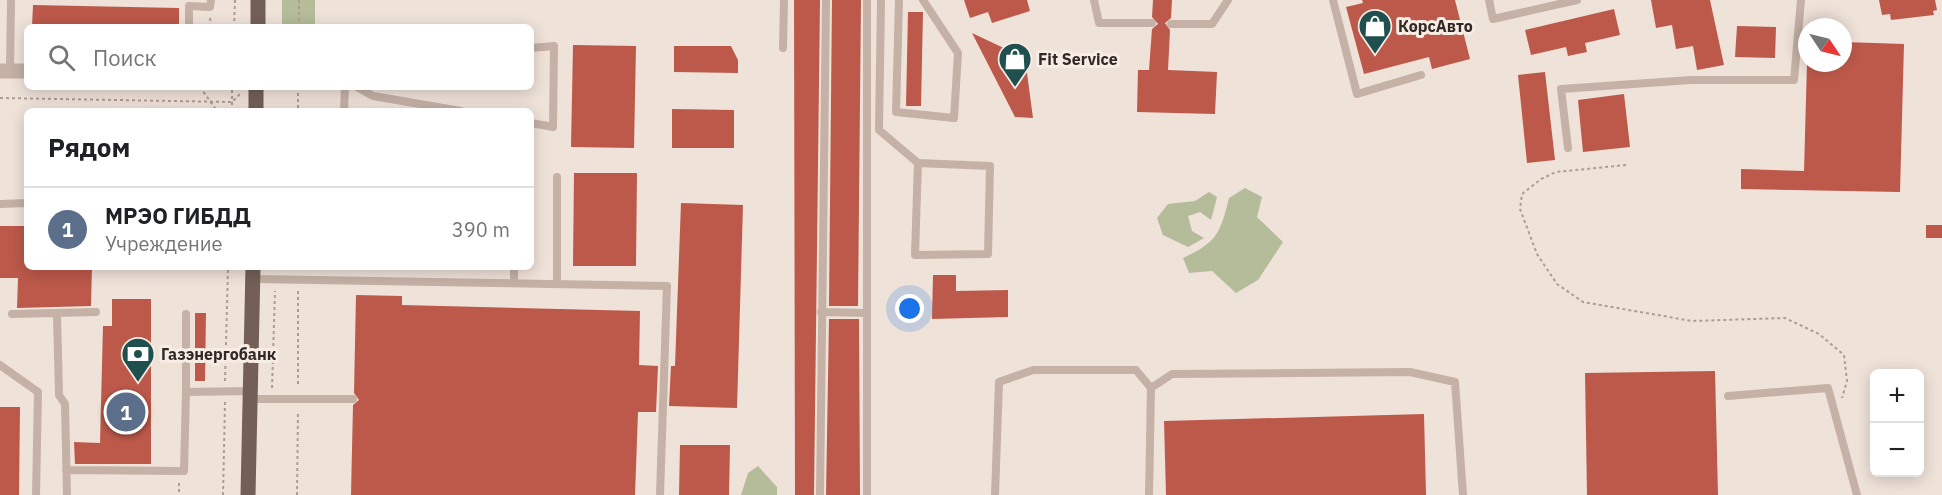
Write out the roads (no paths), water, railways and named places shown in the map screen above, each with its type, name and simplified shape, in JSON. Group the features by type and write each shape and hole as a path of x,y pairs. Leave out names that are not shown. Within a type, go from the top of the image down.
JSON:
{"main road":[{"path":"258,0 258,24"},
{"path":"256,90 256,108"},
{"path":"248,495 253,273"}],"street":[{"path":"5,71 24,71"}],"lane":[{"path":"5,71 11,0"},
{"path":"189,24 189,6 210,7 211,0"},
{"path":"783,48 784,0"},
{"path":"820,495 826,0"},
{"path":"867,0 867,495"},
{"path":"881,0 879,130 918,163 990,166 988,254 915,255 918,163"},
{"path":"899,0 896,112 954,118 958,53 923,0"},
{"path":"1094,0 1099,23 1152,23"},
{"path":"1171,24 1212,24 1228,0"},
{"path":"1333,0 1357,94 1421,75"},
{"path":"1489,0 1493,20 1577,0"},
{"path":"1568,148 1561,89 1691,80 1794,80 1801,0"},
{"path":"534,48 554,46 553,127 534,124"},
{"path":"344,108 345,90"},
{"path":"362,90 372,96 443,108"},
{"path":"557,177 557,283"},
{"path":"0,204 24,203"},
{"path":"514,270 514,283"},
{"path":"253,273 276,279 667,286 660,495"},
{"path":"12,314 96,312"},
{"path":"821,312 867,313"},
{"path":"57,314 58,395 65,404 67,495"},
{"path":"66,470 184,471 186,314"},
{"path":"0,365 38,392 36,495"},
{"path":"995,495 999,382 1033,370 1136,370 1151,388 1149,495"},
{"path":"1151,388 1172,374 1410,372 1455,382 1463,495"},
{"path":"1728,396 1828,388 1857,495"},
{"path":"186,392 250,395 272,399 353,399"}],"place":[{"name":"КорсАвто","path":"1375,55"},
{"name":"Fit Service","path":"1015,88"},
{"name":"Газэнергобанк","path":"138,383"},
{"name":"МРЭО ГИБДД","path":"126,412"}]}
